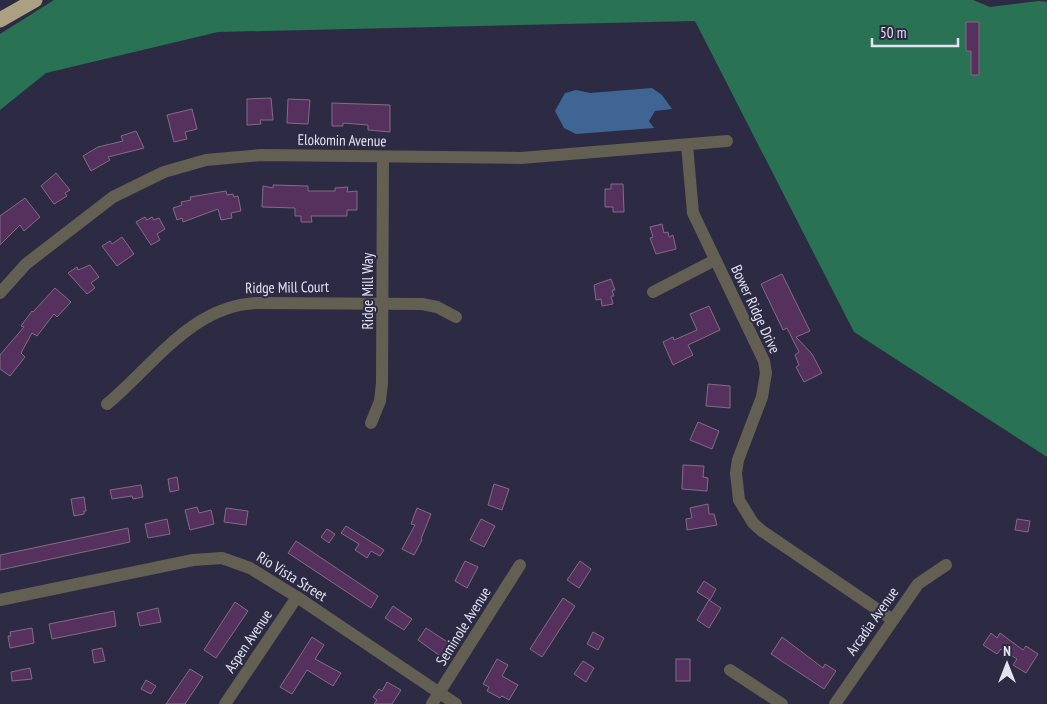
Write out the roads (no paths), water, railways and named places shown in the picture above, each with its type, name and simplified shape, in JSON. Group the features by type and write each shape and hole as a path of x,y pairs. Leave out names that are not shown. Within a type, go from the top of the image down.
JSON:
{"highway":[{"path":"0,20 35,0"}],"street":[{"name":"Elokomin Avenue","path":"0,294 26,264 101,205 128,188 164,172 206,160 238,156 521,158 726,141"},
{"name":"Bower Ridge Drive","path":"687,145 693,213 759,348 766,373 762,397 738,460 736,473 739,500 745,512 762,531 893,620"},
{"name":"Ridge Mill Way","path":"371,422 382,392 383,157"},
{"path":"653,292 715,260"},
{"name":"Ridge Mill Court","path":"107,404 130,386 155,358 194,326 223,309 248,303 383,303 430,305 456,317"},
{"name":"Rio Vista Street","path":"0,600 193,560 215,558 236,562 250,568 298,597 456,704"},
{"name":"Seminole Avenue","path":"432,704 520,565"},
{"name":"Arcadia Avenue","path":"835,704 918,584 946,565"},
{"name":"Aspen Avenue","path":"225,704 298,597"},
{"path":"730,670 782,704"}],"water":[{"path":"652,88 662,95 672,109 655,111 649,121 654,128 576,134 564,128 555,111 565,93 576,90 590,93"}]}
